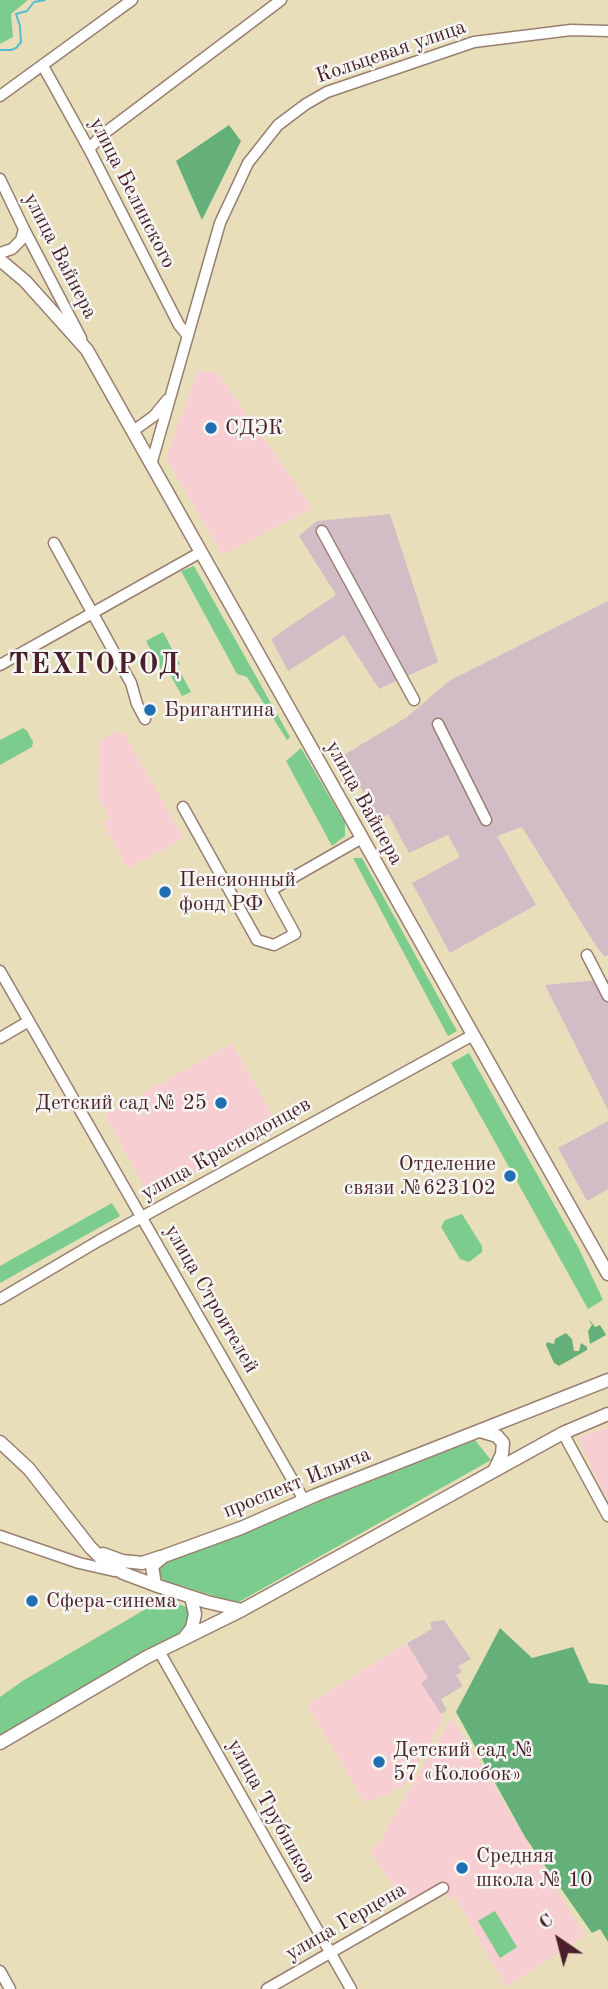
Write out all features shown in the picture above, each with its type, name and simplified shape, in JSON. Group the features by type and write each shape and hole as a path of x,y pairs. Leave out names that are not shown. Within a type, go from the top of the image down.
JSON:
{"main road":[{"name":"улица Вайнера","path":"0,260 25,281 87,350 608,1274"},
{"name":"проспект Ильича","path":"92,1549 115,1559 142,1563 164,1556 241,1528 304,1500 608,1380"},
{"path":"0,1743 159,1651 242,1610 608,1406"},
{"path":"567,1430 608,1414"},
{"path":"478,1431 497,1436 503,1443 502,1454 495,1470"},
{"path":"0,1442 38,1479 105,1562 123,1573 155,1586 242,1610"},
{"path":"155,1586 152,1566 164,1556"},
{"path":"185,1638 192,1628 195,1614 191,1597"}],"street":[{"path":"0,96 132,0"},
{"path":"89,149 102,135 281,0"},
{"name":"Кольцевая улица","path":"152,465 220,223 254,153 270,133 296,110 339,87 474,43 571,30 608,31"},
{"name":"улица Белинского","path":"43,66 89,149 179,325 188,336"},
{"name":"улица Вайнера","path":"0,179 87,350"},
{"path":"0,253 12,249 21,240 24,229"},
{"name":"Кольцевая улица","path":"133,432 154,416 171,395"},
{"path":"322,531 414,700"},
{"path":"54,543 131,684 137,705 145,719"},
{"path":"0,664 201,552"},
{"path":"438,724 486,820"},
{"path":"183,807 257,940 274,945 295,933 271,890 362,838"},
{"path":"587,955 608,996"},
{"name":"улица Строителей","path":"0,971 304,1500"},
{"path":"0,1038 29,1021"},
{"name":"улица Краснодонцев","path":"0,1299 142,1217 472,1035"},
{"path":"567,1430 608,1516"},
{"path":"0,1536 79,1563 123,1573"},
{"name":"улица Трубников","path":"159,1651 351,1989"},
{"name":"улица Герцена","path":"267,1989 443,1888"},
{"path":"0,1971 10,1989"}],"shaded area":[{"path":"197,371 217,372 313,508 222,555 166,458"},
{"path":"390,514 438,662 379,689 344,635 288,671 271,639 336,595 299,536 317,521"},
{"path":"608,601 608,955 605,957 596,946 522,827 497,836 536,905 450,953 412,883 460,857 448,835 409,853 388,814 379,819 342,756 407,717 449,681"},
{"path":"115,732 124,733 184,838 128,869 103,823 110,819 98,797 99,741"},
{"path":"608,979 608,1110 545,985"},
{"path":"232,1043 278,1125 150,1197 105,1115"},
{"path":"608,1121 608,1189 587,1201 558,1148"},
{"path":"608,1426 608,1502 578,1438"},
{"path":"444,1620 471,1659 458,1666 462,1672 456,1675 463,1686 441,1699 447,1710 441,1714 421,1683 428,1678 407,1643 432,1629 430,1622"},
{"name":"Детский сад № 57 «Колобок»","path":"407,1643 428,1678 421,1683 444,1718 405,1786 365,1803 307,1705"},
{"name":"Средняя школа № 10","path":"452,1717 585,1936 506,1987 455,1897 449,1899 441,1885 406,1905 370,1851 384,1838 384,1833"}],"green space":[{"path":"0,0 28,0 11,14 13,37 0,44"},
{"path":"229,125 241,141 202,220 176,161"},
{"path":"194,566 290,737 287,740 247,677 237,674 181,571"},
{"path":"163,632 180,664 163,673 146,641"},
{"path":"180,672 191,692 182,696 171,676"},
{"path":"23,728 33,742 32,747 0,765 0,740"},
{"path":"301,748 345,823 345,836 332,846 286,761"},
{"path":"353,858 362,858 457,1031 448,1036"},
{"path":"469,1053 579,1249 603,1300 588,1309 451,1063"},
{"path":"112,1203 120,1216 0,1283 0,1266"},
{"path":"462,1214 482,1246 482,1252 469,1262 460,1259 441,1227 445,1220"},
{"path":"588,1318 595,1327 600,1325 606,1335 590,1344 588,1331 592,1325"},
{"path":"566,1333 572,1339 574,1351 579,1351 581,1343 587,1350 559,1366 554,1363 546,1345 547,1342 554,1344 555,1339"},
{"path":"475,1440 491,1460 237,1603 163,1580 160,1575 160,1565"},
{"path":"163,1599 187,1607 191,1615 182,1634 0,1739 0,1697 24,1680"},
{"path":"500,1628 532,1658 573,1647 589,1683 608,1685 608,1942 600,1929 592,1933 525,1837 456,1712"},
{"path":"495,1911 517,1947 500,1958 478,1921"}],"waterway":[{"path":"0,50 11,50 21,42 16,14 27,11 34,2 45,0"}],"place":[{"name":"СДЭК","path":"211,428"},
{"name":"Бригантина","path":"150,710"},
{"name":"Пенсионный фонд РФ","path":"165,892"},
{"name":"Детский сад № 25","path":"221,1103"},
{"name":"Отделение связи №623102","path":"510,1176"},
{"name":"Сфера-синема","path":"32,1601"},
{"name":"Детский сад № 57 «Колобок»","path":"379,1762"},
{"name":"Средняя школа № 10","path":"462,1868"}],"district":[{"name":"ТЕХГОРОД","path":"95,666"}]}
